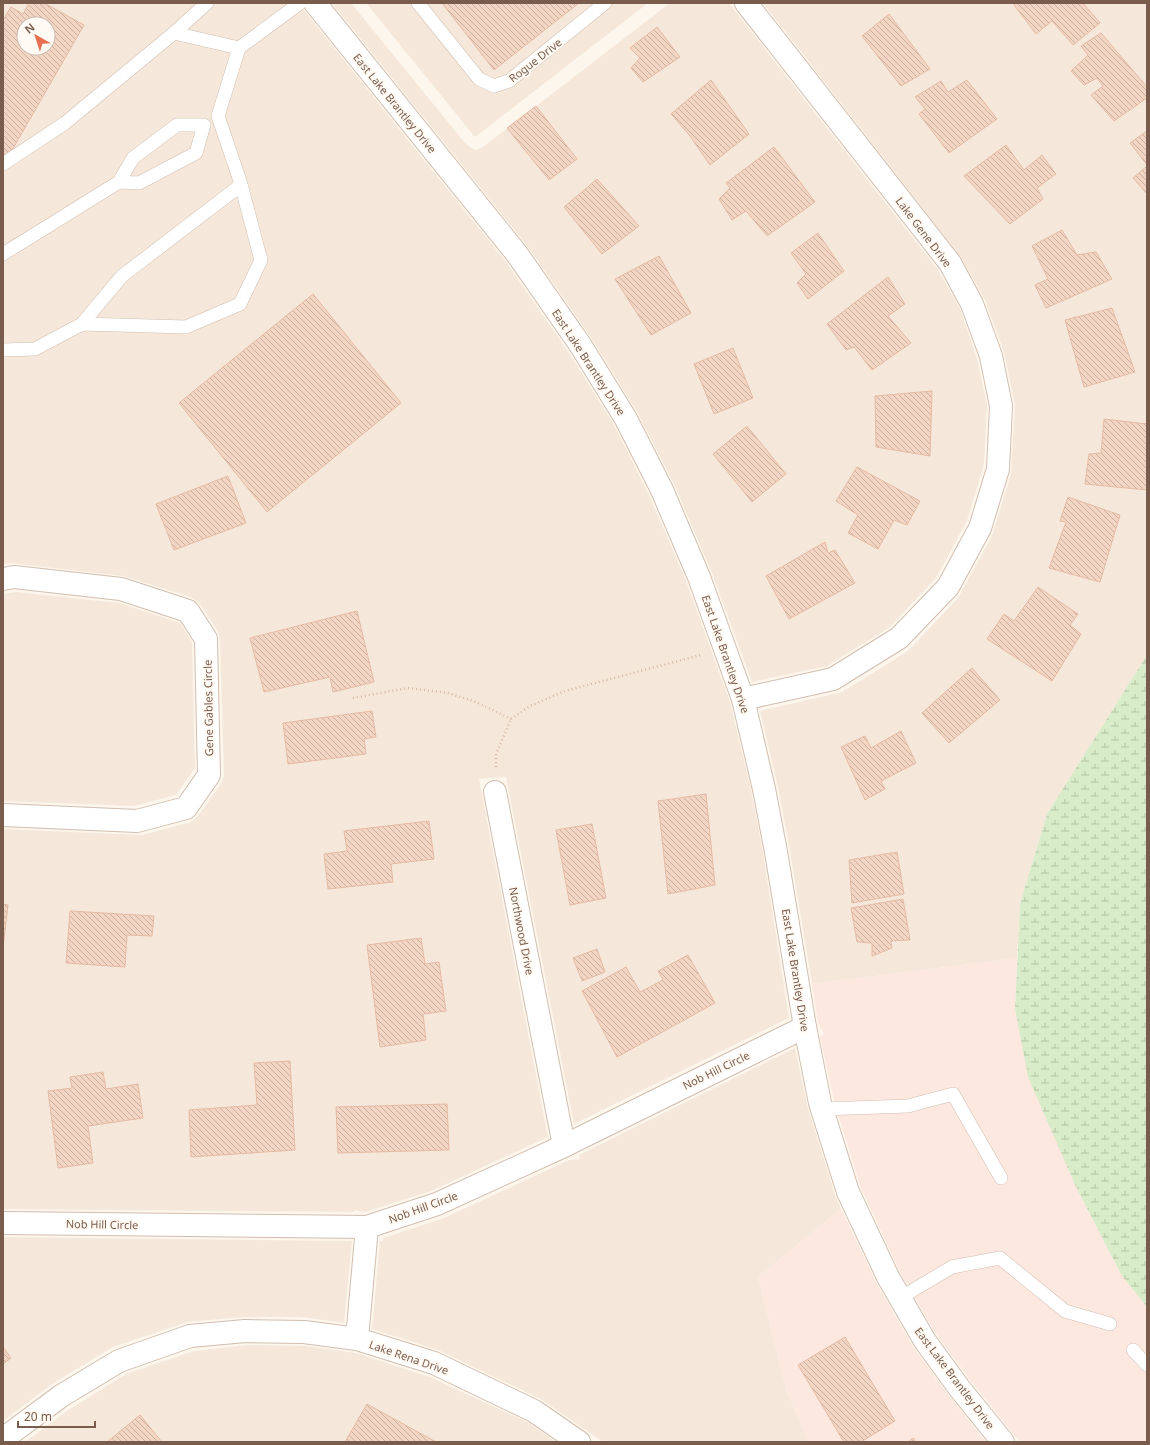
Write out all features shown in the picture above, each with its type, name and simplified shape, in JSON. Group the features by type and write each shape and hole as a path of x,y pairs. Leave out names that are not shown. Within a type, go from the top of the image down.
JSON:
{"street":[{"name":"East Lake Brantley Drive","path":"315,3 517,254 581,346 626,419 662,490 699,577 726,648 743,699 764,789 805,1027 822,1110 848,1192 888,1277 925,1341 960,1389 1003,1442"},
{"name":"Lake Gene Drive","path":"743,699 834,679 899,638 948,587 980,528 998,469 1002,406 988,348 972,304 950,263 746,3"},
{"name":"Gene Gables Circle","path":"3,579 14,577 121,589 188,611 206,638 210,775 186,808 137,821 3,815"},
{"name":"Northwood Drive","path":"495,792 564,1146"},
{"name":"Nob Hill Circle","path":"3,1223 368,1227 437,1204 564,1146 805,1027"},
{"name":"Lake Rena Drive","path":"368,1227 357,1339 434,1363 534,1411 580,1442"},
{"path":"3,1439 61,1396 119,1361 190,1336 245,1331 304,1332 357,1339"}],"lane":[{"path":"3,164 65,123 174,33 207,3"},
{"path":"81,325 186,327 240,304 261,260 241,185 218,116 239,48 300,3"},
{"name":"Rogue Drive","path":"418,3 479,79 494,86 509,81 606,3"},
{"path":"174,33 239,48"},
{"path":"3,254 119,182 133,158 176,125 204,125 218,116"},
{"path":"119,182 139,183 196,153 204,125"},
{"path":"3,350 35,349 81,325 122,276 241,185"},
{"path":"822,1110 908,1106 953,1094 1001,1178"},
{"path":"900,1298 952,1267 1000,1258 1065,1311 1110,1324"},
{"path":"1134,1350 1147,1365"}],"path":[{"path":"495,792 496,754 511,719 530,706 565,691 726,648"},
{"path":"353,698 408,688 448,693 476,702 511,719"}],"shaded area":[{"path":"3,3 298,3 506,262 569,353 614,425 649,495 686,581 730,702 751,790 763,853 789,1018 574,1124 506,777 479,779 548,1137 431,1191 365,1212 355,1210 354,1212 3,1209 3,829 142,835 191,822 197,817 221,784 224,776 220,640 218,631 200,604 191,597 123,576 10,563 3,564"},
{"path":"332,3 351,3 465,143 476,150 483,147 670,3 729,3 938,270 960,309 977,358 987,405 984,464 967,521 936,578 890,627 827,666 752,682 712,573 675,486 637,412 592,339 528,247"},
{"path":"366,3 648,3 475,137"},
{"path":"763,3 1147,3 1147,655 1047,814 1020,904 1017,958 812,984 778,787 760,711 842,692 908,651 958,598 992,536 1011,474 1015,405 1004,352 985,300 961,257"},
{"path":"16,592 119,603 180,623 192,642 195,768 176,795 134,806 3,801 3,594"},
{"path":"1017,958 1015,1009 1076,1187 1122,1276 1147,1307 1147,1442 1021,1442 1015,1436 936,1334 900,1272 861,1188 834,1101 820,1036 824,1034 818,1023 812,984"},
{"path":"795,1048 807,1105 835,1195 841,1209 758,1277 787,1391 809,1442 603,1442 541,1399 438,1350 372,1329 380,1241 383,1241 383,1238 444,1218 569,1160 580,1159 579,1155"},
{"path":"841,1209 876,1282 913,1347 986,1442 809,1442 787,1391 758,1277"},
{"path":"3,1237 352,1241 344,1323 302,1317 243,1317 187,1322 113,1347 52,1384 3,1421"},
{"path":"247,1345 305,1346 356,1353 430,1377 529,1423 556,1442 25,1442 70,1409 126,1374 194,1351"}],"green space":[{"path":"1147,655 1147,1307 1122,1276 1076,1187 1028,1077 1015,1009 1020,904 1047,814"}],"building":[{"path":"29,3 44,3 84,25 7,159 3,157 3,20 11,7 23,14"},
{"path":"442,3 579,3 494,70"},
{"path":"1016,3 1083,3 1100,23 1073,45 1052,21 1036,34 1014,5"},
{"path":"889,14 930,69 901,86 862,36"},
{"path":"657,27 680,57 643,82 631,68 640,58 630,48"},
{"path":"1101,33 1147,87 1147,98 1114,121 1091,95 1103,86 1097,78 1084,85 1071,71 1088,55 1081,46"},
{"path":"711,80 749,134 710,165 690,136 671,114"},
{"path":"967,80 997,119 949,153 919,114 925,109 915,97 941,81 948,92"},
{"path":"536,106 577,159 549,180 507,128"},
{"path":"1147,131 1147,165 1130,143"},
{"path":"1006,145 1024,170 1042,155 1056,174 1037,188 1043,199 1010,224 964,176"},
{"path":"774,147 815,202 767,236 746,211 732,220 719,199 730,188 726,183"},
{"path":"1147,166 1147,194 1133,178"},
{"path":"597,179 639,226 602,254 564,207"},
{"path":"1062,230 1077,255 1096,252 1112,279 1046,308 1035,285 1048,279 1032,246"},
{"path":"818,233 844,271 808,299 797,283 806,274 791,253"},
{"path":"659,256 691,313 651,335 615,279"},
{"path":"888,277 905,304 888,316 911,343 872,370 854,347 846,350 827,324"},
{"path":"313,294 401,403 267,512 179,403"},
{"path":"1112,308 1135,372 1084,387 1065,320"},
{"path":"733,348 753,398 714,414 694,364"},
{"path":"932,391 930,456 876,447 875,396"},
{"path":"1104,419 1147,424 1147,490 1085,484 1089,454 1101,453"},
{"path":"747,426 786,474 752,502 713,454"},
{"path":"857,467 920,501 907,525 894,520 878,549 848,533 858,515 836,501"},
{"path":"228,476 246,523 174,550 156,504"},
{"path":"1068,497 1120,515 1100,582 1049,568 1066,522 1060,521"},
{"path":"825,542 828,553 835,550 855,583 789,619 766,576"},
{"path":"1038,587 1078,614 1070,625 1081,634 1052,681 987,639 1004,614 1014,621"},
{"path":"357,611 374,682 333,692 330,677 264,692 250,638"},
{"path":"972,668 1000,700 949,743 922,713"},
{"path":"372,711 376,737 364,739 366,754 288,764 283,723"},
{"path":"901,731 916,763 881,781 885,789 865,800 841,747 865,736 871,748"},
{"path":"706,794 715,885 668,894 658,801"},
{"path":"429,821 434,859 391,864 393,882 328,889 324,854 347,851 344,831"},
{"path":"592,824 606,898 570,905 556,830"},
{"path":"897,852 904,894 852,903 849,860"},
{"path":"903,899 910,940 891,941 892,948 872,956 872,943 857,942 851,908"},
{"path":"3,904 8,905 3,948"},
{"path":"70,911 154,916 152,936 127,935 125,967 66,963"},
{"path":"421,938 425,964 439,962 446,1011 423,1014 426,1040 380,1047 367,945"},
{"path":"597,949 605,972 582,981 573,958"},
{"path":"688,955 715,1003 617,1057 582,991 626,967 640,992 663,980 658,971"},
{"path":"290,1061 295,1150 191,1157 189,1110 257,1105 254,1063"},
{"path":"103,1072 106,1089 138,1084 143,1118 88,1126 93,1163 58,1168 48,1091 72,1088 70,1077"},
{"path":"447,1104 449,1150 338,1153 336,1107"},
{"path":"845,1337 895,1421 861,1442 844,1442 798,1365"},
{"path":"3,1347 11,1358 3,1364"},
{"path":"367,1404 436,1442 345,1442"},
{"path":"140,1415 162,1442 107,1442"},
{"path":"913,1438 916,1442 908,1442"}]}
